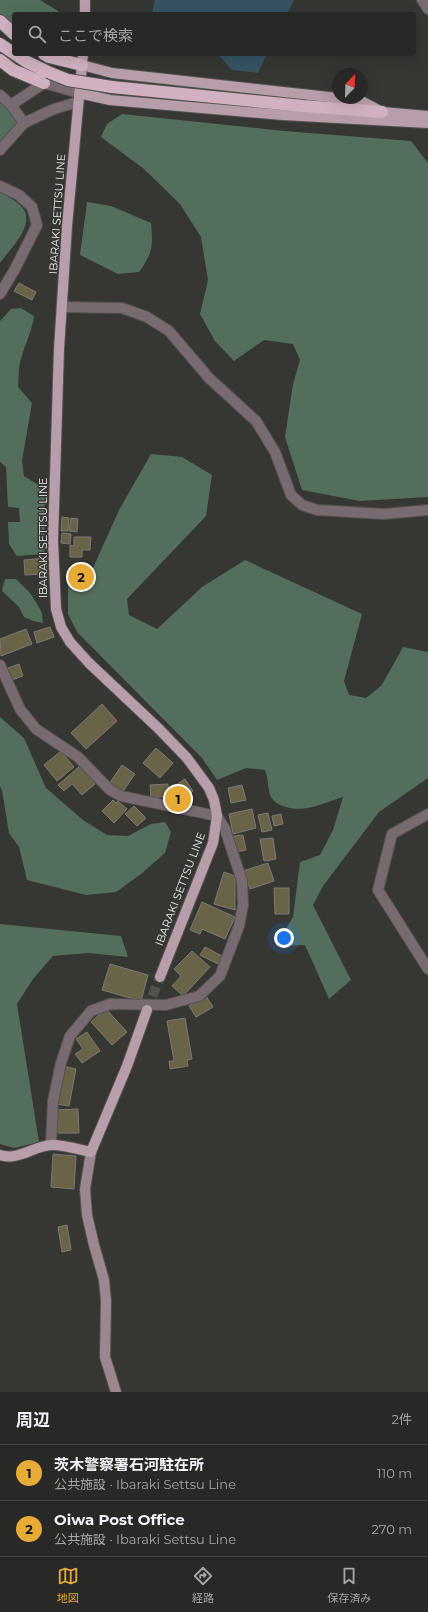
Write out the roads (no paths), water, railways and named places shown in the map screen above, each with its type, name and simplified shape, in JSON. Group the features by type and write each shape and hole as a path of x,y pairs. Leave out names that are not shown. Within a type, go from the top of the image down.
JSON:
{"highway":[{"path":"0,21 12,32"},
{"path":"0,44 12,52"},
{"path":"18,56 46,78"},
{"path":"47,56 82,60"},
{"path":"0,60 13,70 46,78 112,87 283,110 382,112"}],"main road":[{"path":"85,0 86,12"},
{"path":"82,60 112,73 332,97"},
{"name":"IBARAKI SETTSU LINE","path":"82,60 66,226 59,349 53,540 56,609 61,627 70,642 89,663 158,728 187,758 209,788 214,800 217,824 213,843 160,977"},
{"path":"78,97 283,110 428,123"},
{"path":"367,104 382,112 428,116"},
{"path":"116,1392 105,1357 106,1301 104,1280 87,1215 85,1189 91,1152 127,1066 147,1010"},
{"path":"0,1155 20,1155 51,1145 91,1152"}],"street":[{"path":"422,0 428,9"},
{"path":"11,105 46,78 78,97"},
{"path":"0,95 11,105 24,124"},
{"path":"0,150 24,124 78,97"},
{"path":"0,186 19,195 32,207 36,225 15,269 0,294"},
{"path":"62,307 122,308 147,317 169,331 209,378 256,421 274,452 292,495 302,505 318,510 384,514 428,510"},
{"path":"0,665 20,709 36,729 78,757 110,790 121,796 217,816 225,828 242,881 242,905 239,926 220,976 199,996 166,1005 110,1004 91,1011 70,1036 61,1063 53,1101 51,1145"},
{"path":"428,814 392,834 378,890 428,969"}],"water":[{"path":"155,0 294,0 288,12 152,12"},
{"path":"220,56 266,56 258,73 232,70"}],"tunnel":[{"path":"147,1010 160,977"}],"place":[{"name":"Oiwa Post Office","path":"81,577"},
{"name":"茨木警察署石河駐在所","path":"178,799"}]}
